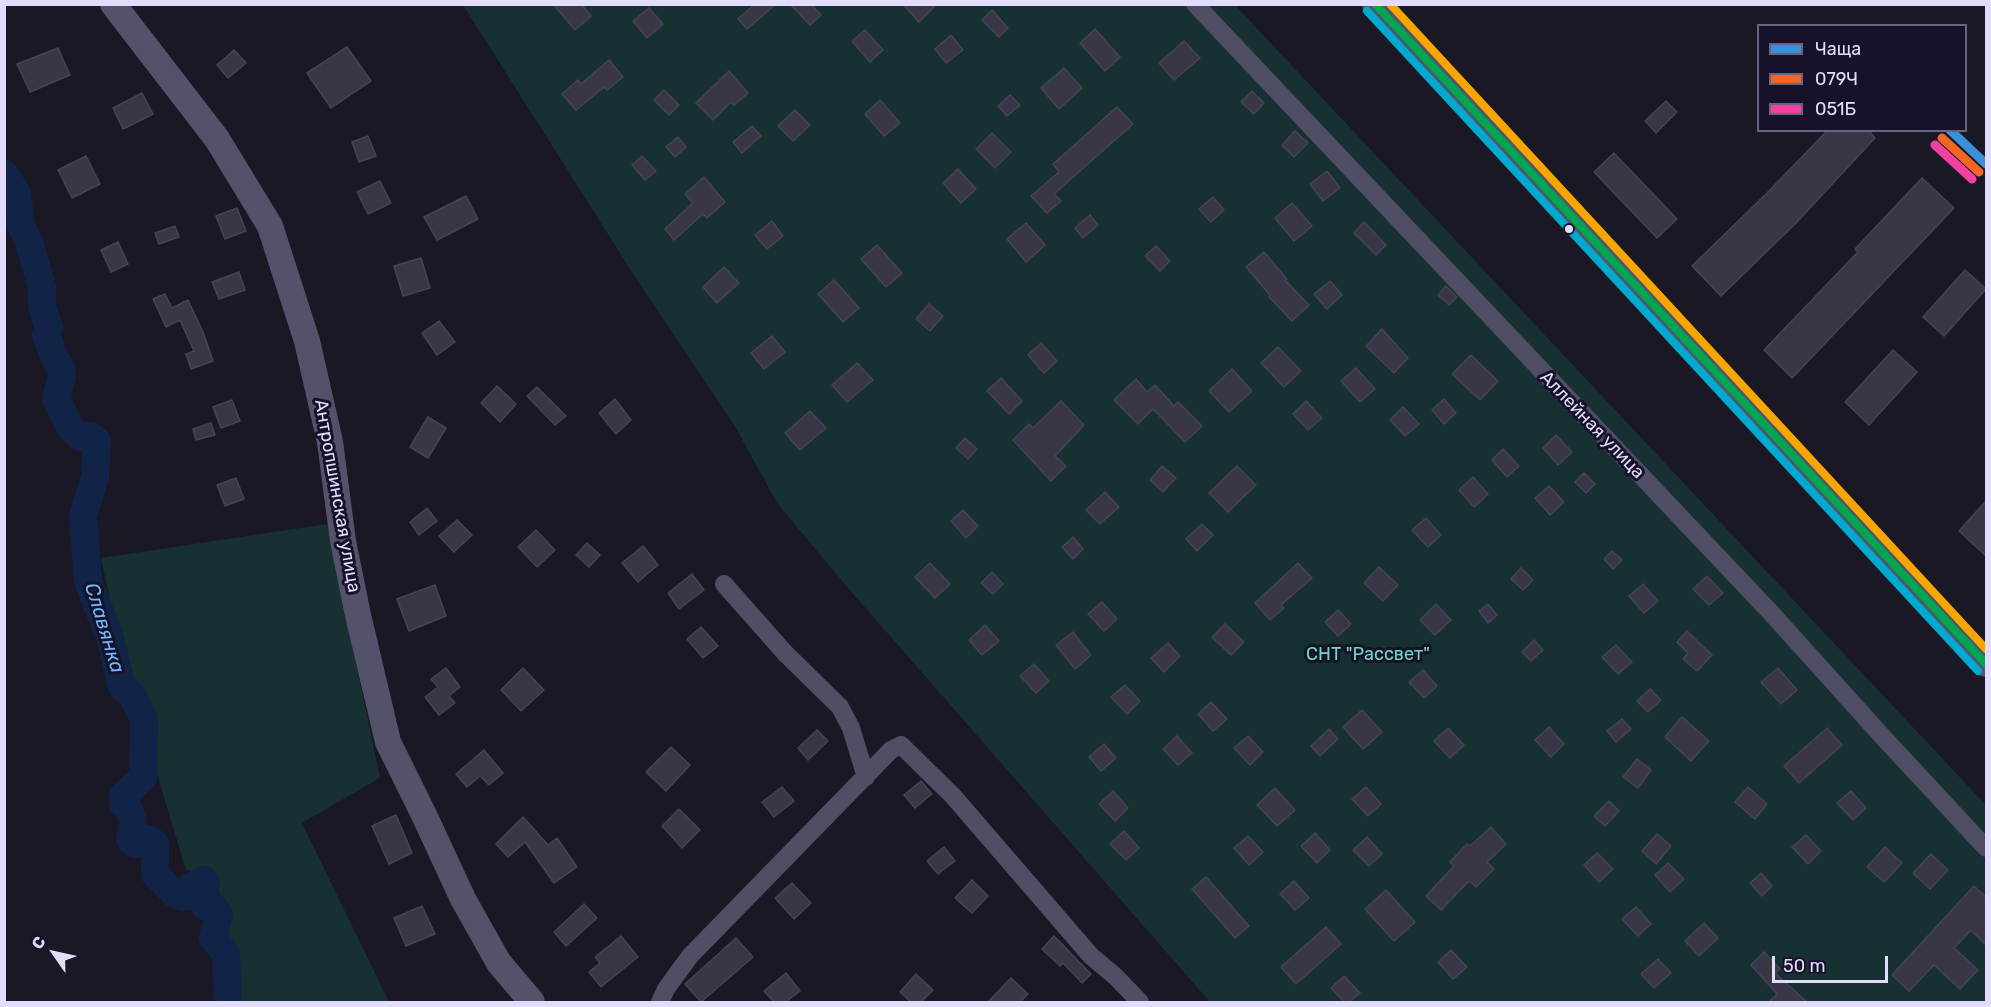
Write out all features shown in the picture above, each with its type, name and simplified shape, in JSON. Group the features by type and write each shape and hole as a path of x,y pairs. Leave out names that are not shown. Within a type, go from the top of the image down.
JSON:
{"street":[{"name":"Антропшинская улица","path":"113,4 218,140 270,226 307,341 330,442 343,541 388,742 463,899 499,963 532,1002"},
{"name":"Аллейная улица","path":"1195,4 1773,615 1986,848"},
{"path":"1375,4 1986,664"},
{"path":"724,584 785,653 840,707 851,728 866,777"},
{"path":"660,1002 666,989 690,956 891,750 901,745 953,796 1091,956 1116,977 1140,1002"}],"green space":[{"name":"СНТ \"Рассвет\"","path":"463,5 1235,5 1986,805 1986,1002 1210,1002 848,588 777,503 735,426 639,283"},
{"path":"327,524 380,778 302,823 389,1002 237,1002 231,968 223,943 230,914 208,872 186,870 154,764 138,694 116,628 101,558"}],"building":[{"path":"553,4 581,4 591,16 575,30"},
{"path":"755,4 776,4 747,29 738,19"},
{"path":"790,4 811,4 821,15 810,25"},
{"path":"903,4 937,4 919,22"},
{"path":"649,8 663,24 647,38 633,21"},
{"path":"992,10 1008,28 999,37 982,20"},
{"path":"1095,29 1120,57 1105,71 1080,43"},
{"path":"865,30 883,50 870,62 852,41"},
{"path":"951,35 963,50 946,63 935,49"},
{"path":"1184,41 1200,58 1174,80 1159,63"},
{"path":"347,47 371,81 331,108 307,73"},
{"path":"58,48 70,75 30,92 17,64"},
{"path":"234,50 246,63 228,78 217,65"},
{"path":"609,60 623,77 607,90 604,87 576,110 562,94 578,80 581,84"},
{"path":"1064,68 1082,88 1059,109 1041,88"},
{"path":"729,71 748,93 734,105 731,102 713,120 696,103"},
{"path":"664,90 679,105 669,115 654,100"},
{"path":"1252,91 1264,103 1254,114 1241,102"},
{"path":"142,93 153,114 123,129 113,108"},
{"path":"1010,95 1020,105 1007,116 998,106"},
{"path":"880,100 900,123 884,136 865,114"},
{"path":"1666,101 1677,112 1656,133 1645,121"},
{"path":"1117,107 1133,124 1054,194 1061,201 1047,213 1031,196 1059,172 1053,164"},
{"path":"795,110 810,125 793,141 778,126"},
{"path":"752,126 761,136 742,153 733,142"},
{"path":"1295,131 1308,143 1294,157 1282,145"},
{"path":"1826,132 1870,132 1875,138 1796,223 1721,296 1692,266"},
{"path":"992,133 1011,152 995,168 976,149"},
{"path":"368,136 376,156 359,162 352,142"},
{"path":"678,137 686,147 675,157 666,147"},
{"path":"1614,153 1677,219 1657,238 1594,172"},
{"path":"86,156 100,184 72,198 58,170"},
{"path":"642,156 656,171 645,180 632,165"},
{"path":"958,169 976,189 961,203 943,183"},
{"path":"1327,171 1340,188 1323,201 1310,184"},
{"path":"704,177 725,202 707,218 703,214 674,240 665,229 693,203 685,194"},
{"path":"1922,178 1954,208 1792,378 1764,350 1858,252 1855,249"},
{"path":"380,181 391,203 368,214 357,192"},
{"path":"466,196 478,219 437,240 424,217"},
{"path":"1213,197 1224,210 1211,222 1199,209"},
{"path":"1292,203 1312,226 1294,241 1275,218"},
{"path":"237,208 246,231 225,239 216,216"},
{"path":"1090,215 1098,225 1083,238 1075,228"},
{"path":"772,221 783,236 767,249 755,235"},
{"path":"1364,222 1386,245 1376,255 1354,233"},
{"path":"1026,223 1045,245 1026,262 1007,239"},
{"path":"175,226 179,237 159,244 155,233"},
{"path":"118,242 128,264 111,272 101,250"},
{"path":"877,245 902,273 886,287 861,259"},
{"path":"1156,246 1170,261 1160,271 1145,256"},
{"path":"1264,252 1287,279 1285,280 1309,305 1292,321 1269,297 1270,295 1246,267"},
{"path":"421,258 430,288 403,296 394,266"},
{"path":"724,267 739,283 717,303 703,287"},
{"path":"1965,270 1986,289 1944,336 1923,317"},
{"path":"239,272 245,290 219,299 212,282"},
{"path":"834,280 859,308 843,322 818,294"},
{"path":"1330,281 1342,295 1327,309 1314,294"},
{"path":"1446,286 1457,297 1449,305 1438,295"},
{"path":"165,294 172,308 188,300 213,361 191,369 186,354 194,351 180,320 166,327 153,299"},
{"path":"929,304 943,316 930,331 916,319"},
{"path":"439,321 455,342 437,355 422,333"},
{"path":"1382,329 1408,358 1394,373 1366,346"},
{"path":"772,336 785,352 764,369 751,353"},
{"path":"1041,343 1057,361 1044,373 1028,355"},
{"path":"1278,347 1301,371 1284,387 1261,363"},
{"path":"1893,350 1917,372 1869,425 1845,402"},
{"path":"1471,355 1498,381 1480,400 1452,374"},
{"path":"857,363 873,380 847,402 832,385"},
{"path":"1356,368 1375,389 1360,402 1341,381"},
{"path":"1232,369 1252,391 1229,412 1209,391"},
{"path":"1001,378 1022,401 1009,414 987,391"},
{"path":"1136,379 1147,392 1155,385 1174,406 1178,402 1202,426 1185,442 1153,409 1138,424 1114,400"},
{"path":"497,386 516,404 500,422 481,403"},
{"path":"537,387 566,416 555,425 527,396"},
{"path":"615,399 631,420 616,434 599,413"},
{"path":"1444,399 1456,413 1444,424 1432,410"},
{"path":"232,400 240,421 221,428 213,407"},
{"path":"1061,401 1084,425 1055,456 1066,466 1051,481 1013,440 1029,424 1033,428"},
{"path":"1306,401 1322,418 1308,430 1293,414"},
{"path":"1403,407 1419,424 1405,436 1390,420"},
{"path":"810,411 826,428 800,450 785,433"},
{"path":"428,417 446,428 428,458 410,447"},
{"path":"211,423 215,435 196,440 193,429"},
{"path":"1556,435 1572,452 1558,465 1543,448"},
{"path":"965,438 977,449 968,459 956,448"},
{"path":"1503,449 1519,466 1507,477 1492,460"},
{"path":"1162,466 1176,478 1163,492 1150,480"},
{"path":"1237,466 1256,485 1228,512 1209,493"},
{"path":"1584,473 1595,484 1586,493 1575,482"},
{"path":"1473,477 1488,494 1474,507 1459,490"},
{"path":"236,478 244,499 225,506 217,485"},
{"path":"1549,486 1564,502 1550,515 1535,498"},
{"path":"1105,492 1119,507 1100,524 1086,510"},
{"path":"1986,501 1986,556 1959,531"},
{"path":"427,508 437,521 419,535 410,522"},
{"path":"963,510 978,526 966,538 951,521"},
{"path":"1426,518 1441,535 1428,547 1412,530"},
{"path":"457,520 472,535 454,552 439,536"},
{"path":"1202,524 1213,535 1197,551 1186,539"},
{"path":"536,530 555,550 537,567 518,547"},
{"path":"1073,537 1083,549 1073,559 1062,547"},
{"path":"587,543 600,555 589,567 576,555"},
{"path":"643,546 658,565 638,582 622,563"},
{"path":"1612,551 1622,560 1613,569 1604,559"},
{"path":"930,563 950,584 935,598 915,577"},
{"path":"1298,563 1312,578 1281,605 1284,608 1270,620 1255,603"},
{"path":"1379,567 1398,585 1383,601 1364,583"},
{"path":"1521,568 1533,580 1523,590 1511,579"},
{"path":"992,572 1003,584 993,594 981,583"},
{"path":"692,574 704,590 679,609 668,593"},
{"path":"1707,576 1723,593 1709,605 1693,589"},
{"path":"1643,584 1658,601 1644,613 1629,596"},
{"path":"435,585 446,616 409,631 397,599"},
{"path":"1102,602 1117,619 1104,631 1088,614"},
{"path":"1436,604 1451,620 1435,635 1420,620"},
{"path":"1488,604 1497,615 1488,623 1479,611"},
{"path":"1338,610 1351,624 1338,636 1325,622"},
{"path":"1225,624 1244,642 1231,655 1212,637"},
{"path":"985,625 999,641 982,655 969,640"},
{"path":"701,627 718,646 703,658 687,639"},
{"path":"1687,631 1712,655 1697,671 1683,659 1688,653 1677,642"},
{"path":"1073,632 1091,655 1075,669 1056,645"},
{"path":"1534,640 1543,650 1531,661 1522,652"},
{"path":"1168,643 1180,656 1164,672 1151,658"},
{"path":"1616,645 1632,662 1618,674 1602,657"},
{"path":"1034,664 1049,681 1036,693 1020,676"},
{"path":"446,668 460,687 449,696 455,703 439,715 425,697 438,687 431,679"},
{"path":"523,668 544,690 521,711 501,690"},
{"path":"1778,668 1797,690 1781,704 1761,682"},
{"path":"1423,670 1437,686 1424,698 1409,682"},
{"path":"1125,685 1140,701 1127,714 1111,697"},
{"path":"1650,689 1661,700 1648,712 1637,701"},
{"path":"1211,702 1227,719 1213,731 1198,714"},
{"path":"1362,710 1382,732 1363,749 1343,727"},
{"path":"1682,717 1709,741 1691,761 1665,737"},
{"path":"1622,719 1631,729 1616,742 1607,731"},
{"path":"1549,727 1564,744 1551,757 1535,740"},
{"path":"1448,728 1464,745 1450,758 1434,741"},
{"path":"1827,728 1842,745 1799,783 1784,766"},
{"path":"1329,729 1338,739 1320,756 1311,746"},
{"path":"817,730 828,741 808,760 798,748"},
{"path":"1177,736 1192,753 1178,765 1163,749"},
{"path":"1248,736 1263,752 1250,765 1234,748"},
{"path":"1104,744 1116,758 1101,771 1089,757"},
{"path":"671,747 690,765 666,791 646,772"},
{"path":"484,750 503,773 489,785 480,776 467,787 456,774"},
{"path":"1637,759 1651,770 1638,788 1623,777"},
{"path":"921,781 932,794 915,808 904,795"},
{"path":"782,787 794,801 774,817 762,802"},
{"path":"1366,787 1381,804 1368,816 1352,799"},
{"path":"1748,787 1767,804 1755,819 1735,802"},
{"path":"1275,788 1295,810 1277,826 1257,805"},
{"path":"1113,791 1128,808 1115,821 1099,804"},
{"path":"1851,791 1866,808 1853,820 1837,803"},
{"path":"1609,801 1619,811 1605,826 1594,816"},
{"path":"679,809 700,830 682,848 662,826"},
{"path":"396,815 412,853 389,864 372,826"},
{"path":"523,817 548,845 557,838 577,867 554,883 525,842 508,857 496,844"},
{"path":"1491,827 1506,844 1487,862 1494,869 1476,887 1469,881 1441,910 1426,896 1454,866 1450,862 1467,844 1470,846"},
{"path":"1124,831 1139,848 1126,860 1110,844"},
{"path":"1315,833 1330,850 1317,863 1301,846"},
{"path":"1657,834 1671,846 1656,864 1642,851"},
{"path":"1806,835 1821,851 1808,864 1792,847"},
{"path":"1248,836 1263,852 1249,865 1234,848"},
{"path":"1367,837 1382,854 1369,866 1353,850"},
{"path":"944,847 955,861 938,874 927,861"},
{"path":"1885,847 1902,863 1884,882 1867,867"},
{"path":"1597,853 1613,869 1599,882 1584,865"},
{"path":"1931,854 1948,870 1930,889 1913,873"},
{"path":"1668,863 1684,879 1670,892 1655,875"},
{"path":"1761,873 1772,886 1762,896 1750,883"},
{"path":"1206,877 1249,926 1235,938 1192,889"},
{"path":"972,880 988,896 972,913 955,898"},
{"path":"1294,881 1309,898 1295,910 1280,894"},
{"path":"792,883 811,903 794,919 775,898"},
{"path":"1974,886 1986,897 1986,945 1971,930 1954,948 1978,970 1960,989 1934,965 1909,991 1892,975"},
{"path":"1386,890 1415,922 1394,941 1365,909"},
{"path":"584,904 597,918 566,946 554,932"},
{"path":"422,906 435,934 406,946 394,918"},
{"path":"1636,907 1651,924 1638,936 1622,919"},
{"path":"1704,923 1718,938 1699,956 1685,941"},
{"path":"1326,927 1341,944 1296,984 1281,967"},
{"path":"621,936 638,957 601,987 589,972 600,963 595,957"},
{"path":"1054,936 1091,974 1082,983 1063,963 1060,966 1042,949"},
{"path":"736,938 753,957 701,1002 685,984"},
{"path":"1451,950 1467,967 1453,979 1438,962"},
{"path":"1764,952 1780,969 1775,973 1807,1002 1769,1002 1777,994 1751,965"},
{"path":"1658,959 1671,973 1654,988 1641,974"},
{"path":"786,973 800,991 786,1002 774,1002 764,991"},
{"path":"916,974 933,990 921,1002 911,1002 900,992"},
{"path":"1344,976 1360,993 1349,1002 1344,1002 1331,988"},
{"path":"1011,978 1028,994 1020,1002 988,1002"}],"waterway":[{"name":"Славянка","path":"4,174 17,193 21,225 29,242 42,287 42,307 49,327 46,335 61,368 62,377 56,398 70,427 80,437 91,436 97,441 95,477 83,516 88,581 110,638 122,687 132,695 144,719 143,777 123,796 123,803 129,809 133,822 130,839 135,844 149,839 155,844 155,874 175,894 183,897 188,895 191,886 204,880 206,884 200,898 205,906 215,908 219,914 213,938 226,954 228,1002"}],"transit line":[{"path":"1375,4 1986,664"},
{"path":"1390,4 1986,649"},
{"path":"1367,11 1978,671"},
{"name":"Чаща","path":"1952,132 1986,164"},
{"name":"079Ч","path":"1942,138 1979,172"},
{"name":"051Б","path":"1935,145 1972,179"}]}
